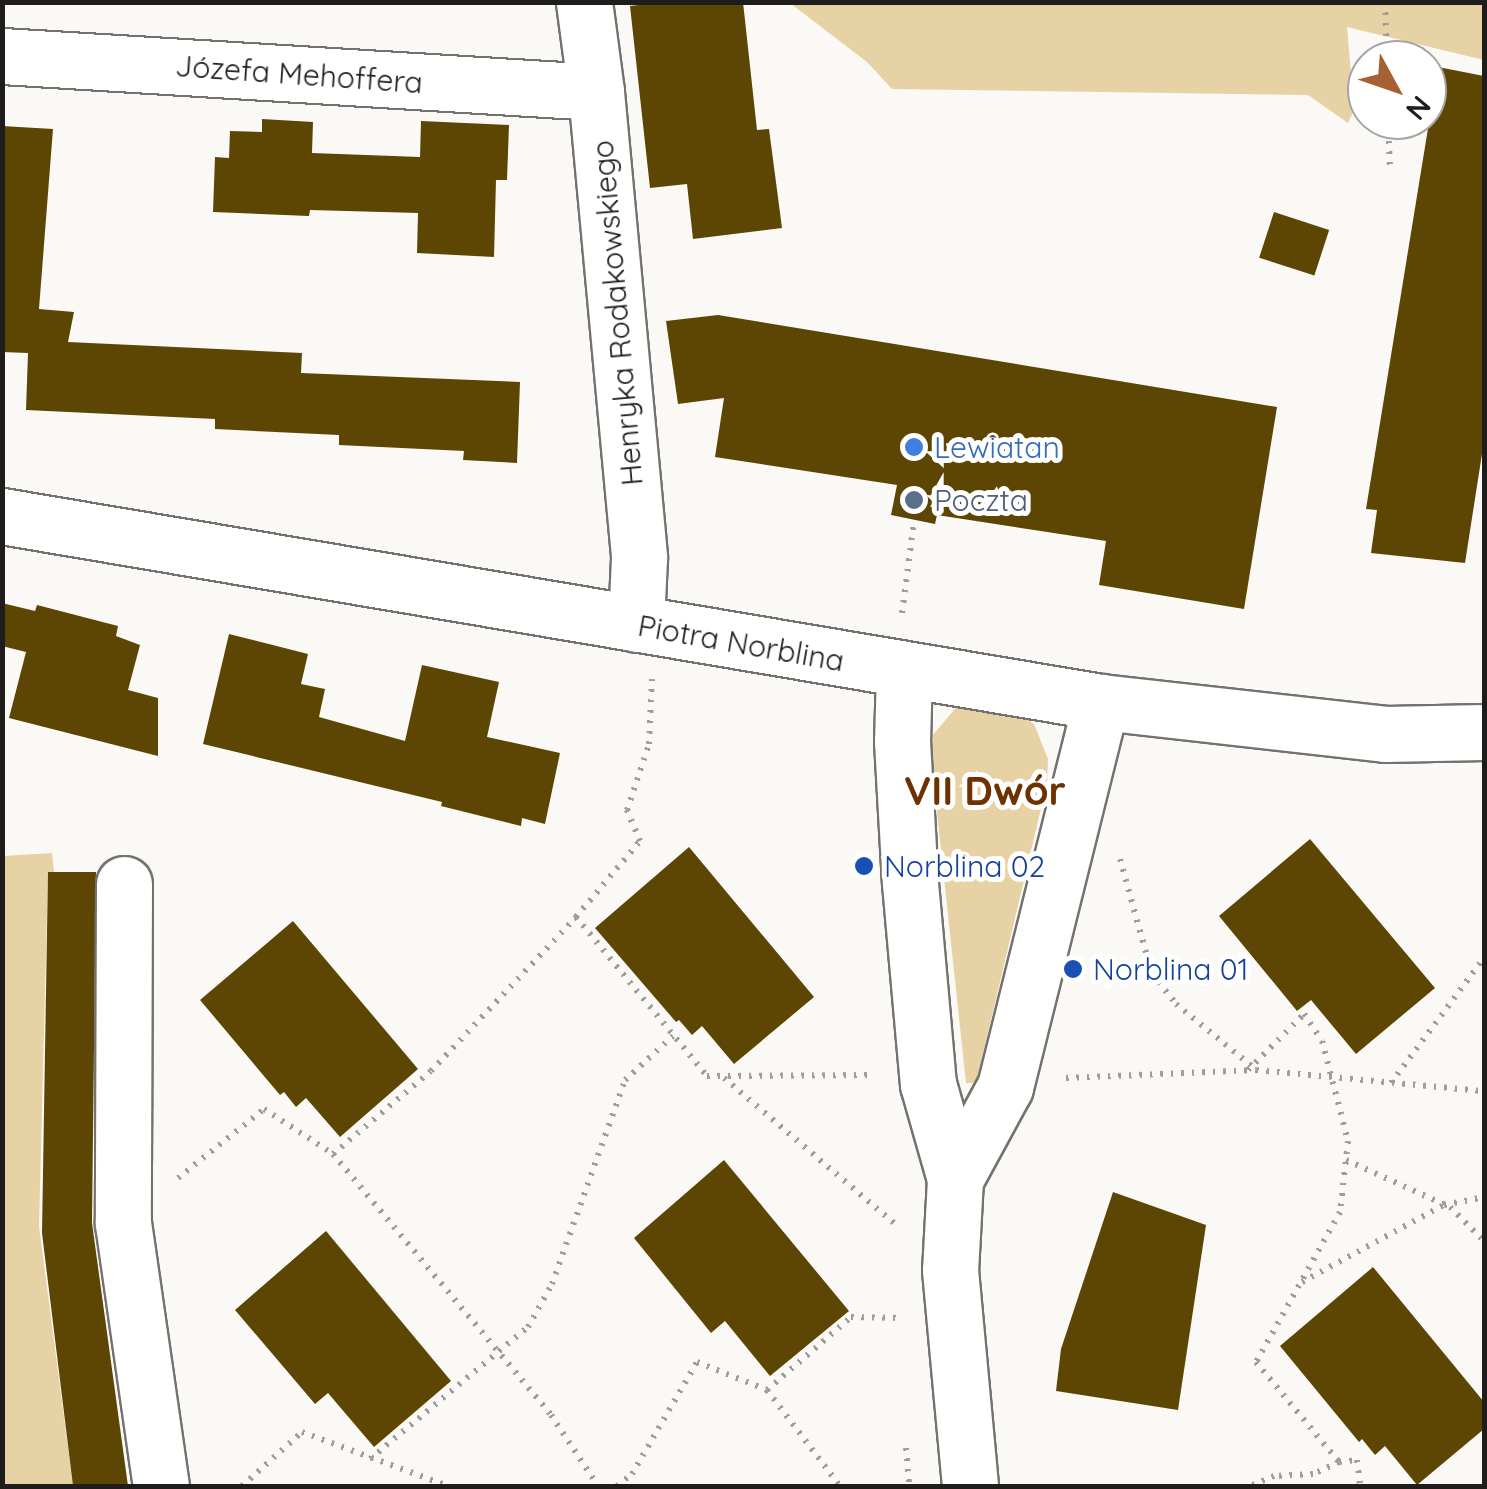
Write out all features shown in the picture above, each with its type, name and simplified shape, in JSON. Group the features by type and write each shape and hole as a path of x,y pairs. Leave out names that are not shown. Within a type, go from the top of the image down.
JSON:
{"street":[{"name":"Henryka Rodakowskiego","path":"584,2 596,92 645,644"},
{"name":"Józefa Mehoffera","path":"2,56 596,92"},
{"name":"Piotra Norblina","path":"2,516 645,644 904,671 1101,702 1385,734 1484,732"},
{"path":"904,671 902,742 928,1084 956,1179 950,1270 970,1486"},
{"path":"956,1179 1004,1087 1101,702"},
{"path":"124,884 123,1223 161,1486"}],"path":[{"path":"1385,2 1386,40"},
{"path":"1389,140 1390,167"},
{"path":"902,609 914,520"},
{"path":"334,1154 431,1071 576,917 640,841 627,810 649,744 645,644"},
{"path":"1116,842 1152,974 1176,1004 1252,1069"},
{"path":"576,917 707,1076 883,1074"},
{"path":"1390,1083 1484,958"},
{"path":"1252,1069 1304,1014 1322,1040 1348,1141 1343,1204 1256,1362 1339,1462"},
{"path":"370,1458 528,1327 552,1284 625,1080 673,1036"},
{"path":"1054,1078 1252,1069 1484,1091"},
{"path":"723,1078 906,1235"},
{"path":"233,1133 264,1108 334,1154 551,1415 598,1486"},
{"path":"1346,1160 1444,1205 1484,1241"},
{"path":"1301,1282 1444,1205 1484,1197"},
{"path":"767,1390 850,1317 911,1318"},
{"path":"617,1486 632,1474 696,1362 767,1390 840,1486"},
{"path":"242,1486 302,1432 448,1486"},
{"path":"907,1442 909,1486"},
{"path":"1250,1486 1274,1476 1313,1474 1339,1462 1357,1460 1360,1486"}],"shaded area":[{"path":"790,3 1484,3 1484,60 1447,51 1447,40 1401,40 1347,27 1347,122 1308,95 892,89 867,62"},
{"path":"959,704 1021,715 1034,724 1048,759 1047,783 976,1083 966,1083 933,775 932,736"},
{"path":"52,853 54,872 48,873 39,1226 73,1486 3,1486 3,856"}],"building":[{"path":"743,2 757,130 769,129 782,228 693,239 687,184 650,188 630,6"},
{"path":"1447,69 1484,76 1484,441 1465,563 1371,553 1377,510 1366,509 1426,140 1447,140"},
{"path":"262,119 313,122 312,153 420,157 421,121 509,125 507,180 496,180 494,257 417,253 418,213 310,210 309,216 213,212 215,157 229,158 230,131 262,132"},
{"path":"2,126 53,129 39,309 74,312 68,342 302,353 301,373 520,382 517,463 463,460 464,451 339,445 339,435 215,429 215,419 26,410 28,353 2,352"},
{"path":"1274,212 1329,230 1314,276 1259,258"},
{"path":"718,315 1277,407 1244,609 1099,585 1106,541 937,515 935,524 891,515 897,485 715,457 724,398 678,404 666,321"},
{"path":"2,603 35,611 37,605 118,626 116,636 140,645 128,690 158,698 158,756 9,718 26,652 2,646"},
{"path":"229,634 308,654 301,684 325,689 319,717 405,741 422,665 499,682 487,737 560,753 545,824 522,818 521,826 441,806 442,802 203,744"},
{"path":"1310,839 1435,988 1356,1054 1311,1000 1297,1011 1219,916"},
{"path":"689,847 814,997 734,1064 702,1026 692,1035 679,1020 676,1022 595,928"},
{"path":"48,872 96,872 92,1223 128,1486 73,1486 42,1233"},
{"path":"293,921 418,1069 340,1137 306,1098 296,1107 284,1092 280,1095 200,1000"},
{"path":"724,1160 849,1311 770,1376 725,1321 711,1333 634,1238"},
{"path":"1113,1192 1206,1225 1178,1410 1056,1391 1061,1349"},
{"path":"326,1231 451,1381 374,1447 328,1393 315,1404 235,1310"},
{"path":"1373,1267 1484,1402 1484,1429 1417,1485 1385,1446 1375,1455 1362,1439 1359,1442 1280,1346"}],"place":[{"name":"Lewiatan","path":"914,447"},
{"name":"Poczta","path":"914,500"},
{"name":"Norblina 02","path":"864,866"},
{"name":"Norblina 01","path":"1073,969"}],"district":[{"name":"VII Dwór","path":"985,790"}]}
